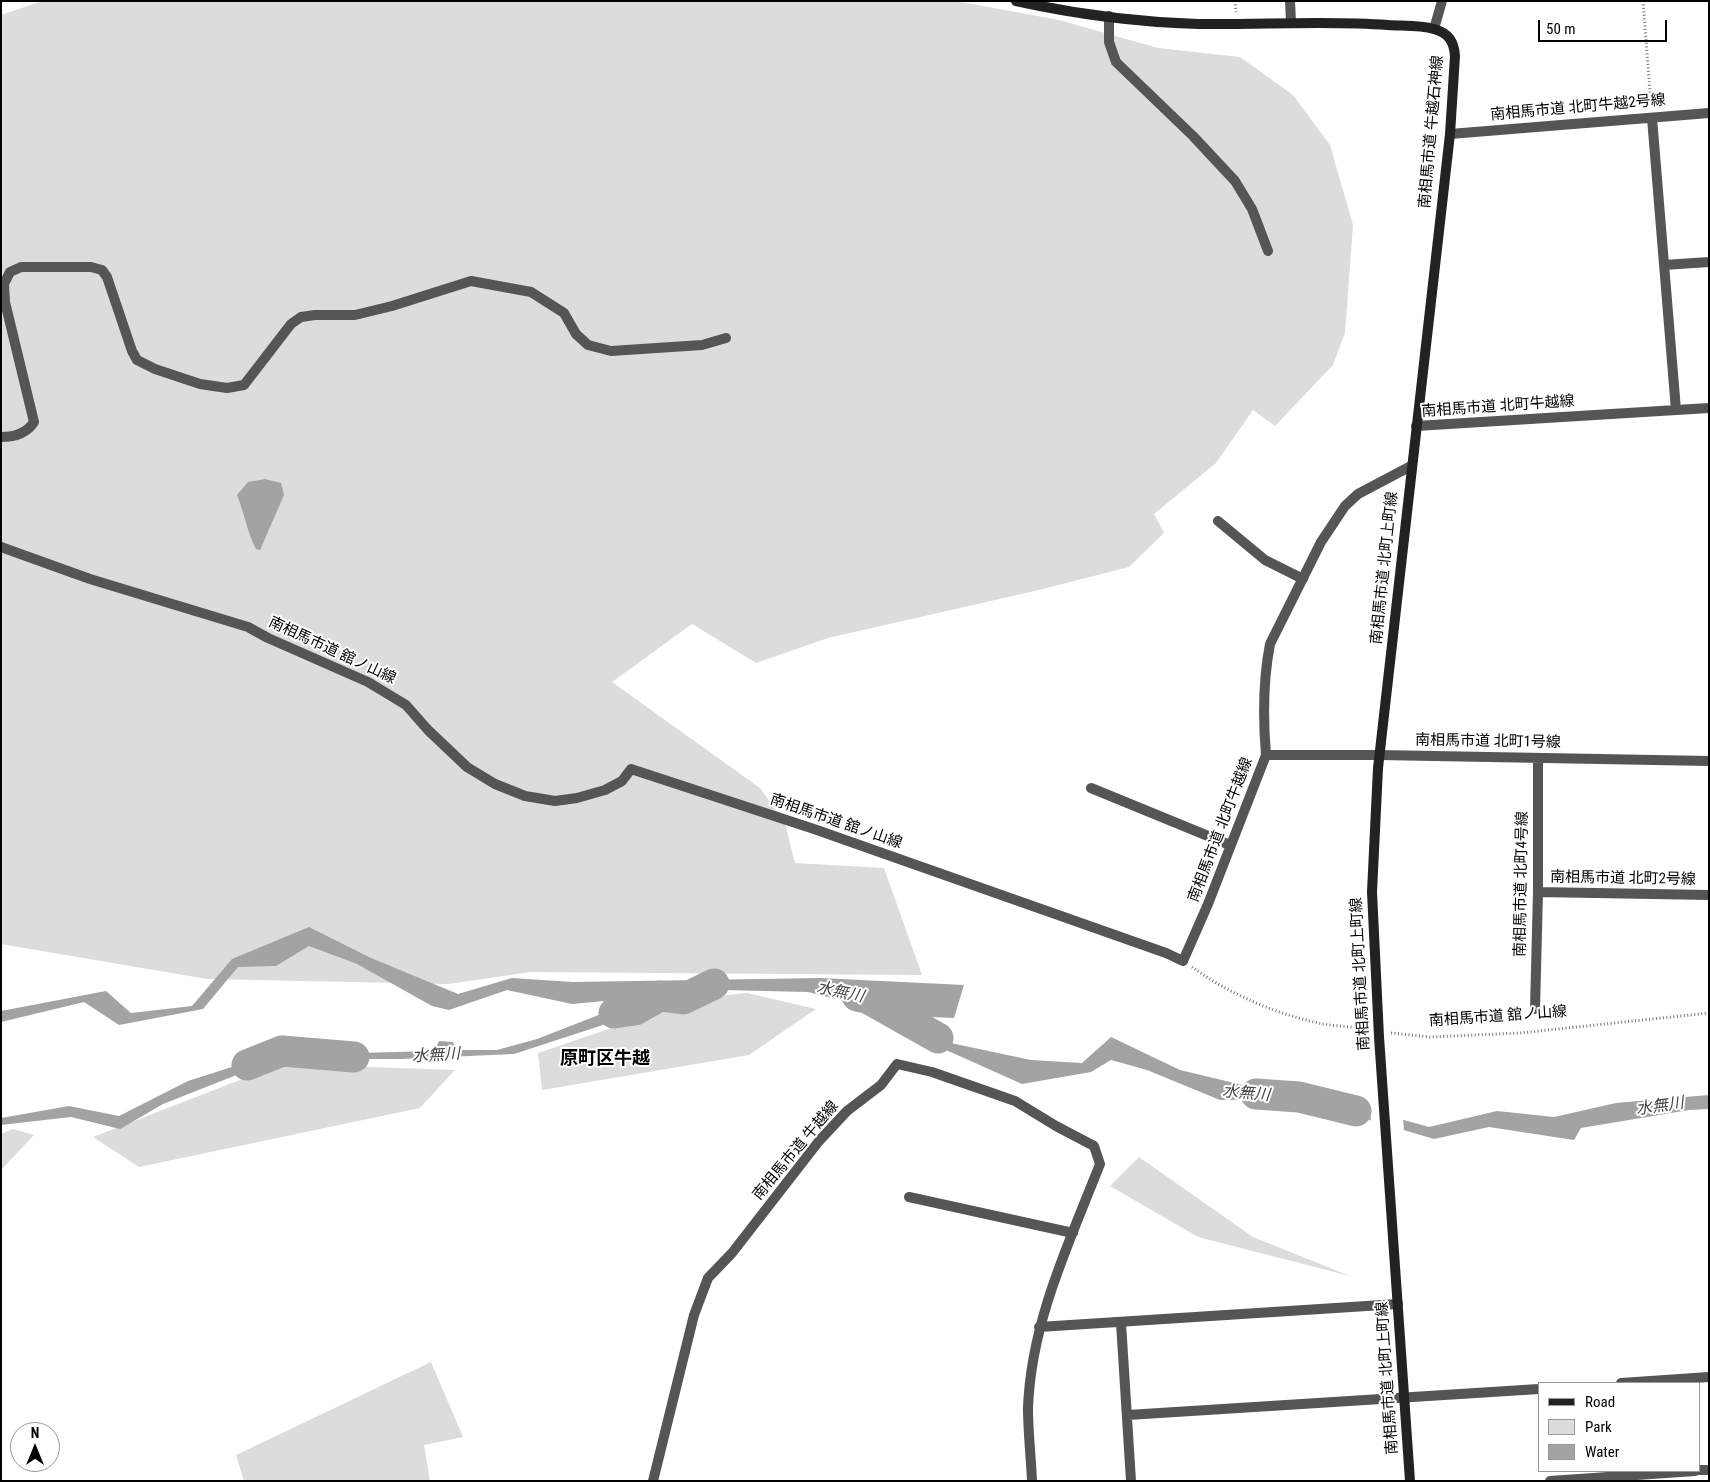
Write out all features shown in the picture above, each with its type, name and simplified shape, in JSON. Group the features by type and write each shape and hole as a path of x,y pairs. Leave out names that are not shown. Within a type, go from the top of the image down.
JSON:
{"street":[{"path":"1016,1 1158,22 1198,24 1363,23 1434,29 1442,1"},
{"path":"1290,1 1291,22"},
{"path":"1109,16 1109,42 1116,62 1235,180 1252,209 1268,251"},
{"name":"南相馬市道 牛越石神線","path":"1416,426 1450,134 1455,56 1454,44 1448,36 1434,29"},
{"name":"南相馬市道 北町牛越2号線","path":"1450,134 1709,113"},
{"path":"1652,118 1676,410"},
{"path":"1664,265 1709,262"},
{"path":"1,437 11,437 29,430 34,422 5,302 4,284 10,272 21,266 91,267 102,270 107,277 132,351 137,360 155,369 200,384 227,388 244,385 291,324 301,317 355,315 392,306 471,281 531,292 564,313 576,334 588,345 610,351 702,345 726,338"},
{"name":"南相馬市道 北町牛越線","path":"1183,961 1208,904 1266,756 1264,730 1267,660 1270,644 1321,542 1345,506 1358,494 1411,466 1416,426 1709,408"},
{"name":"南相馬市道 北町上町線","path":"1410,1481 1379,1033 1372,892 1379,755 1411,466"},
{"path":"1218,521 1265,560 1303,579"},
{"name":"南相馬市道 舘ノ山線","path":"1,547 90,579 248,627 268,638 368,682 406,705 428,730 467,767 495,784 525,796 555,801 577,798 605,790 622,781 632,769 814,828 1157,950 1183,961"},
{"name":"南相馬市道 北町1号線","path":"1266,756 1379,755 1709,760"},
{"name":"南相馬市道 北町4号線","path":"1535,1009 1538,892 1538,758"},
{"path":"1091,788 1230,845"},
{"name":"南相馬市道 北町2号線","path":"1538,892 1709,895"},
{"name":"南相馬市道 牛越線","path":"653,1481 690,1331 708,1278 732,1253 819,1142 847,1111 881,1085 897,1064 932,1072 1014,1101 1094,1146 1100,1164 1050,1292 1039,1327 1028,1409 1032,1481"},
{"path":"909,1197 1073,1234"},
{"path":"1039,1327 1398,1304"},
{"path":"1121,1323 1131,1481"},
{"path":"1636,1382 1709,1377"},
{"path":"1128,1415 1538,1389"},
{"path":"1550,1481 1682,1472"}],"path":[{"path":"1643,1 1652,118"},
{"name":"南相馬市道 舘ノ山線","path":"1183,961 1219,985 1260,1006 1324,1024 1379,1033 1430,1038 1520,1033 1709,1012"}],"green space":[{"path":"42,1 956,1 1059,20 1158,48 1240,57 1293,95 1330,145 1353,225 1345,333 1333,365 1275,426 1253,410 1216,463 1154,514 1164,533 1129,567 1039,590 828,638 756,663 692,624 612,682 760,788 785,823 795,863 884,868 922,975 531,972 448,984 207,979 1,944 1,15"},
{"path":"747,993 816,1009 749,1055 542,1090 538,1053 700,998"},
{"path":"281,1064 455,1070 420,1108 139,1167 93,1137"},
{"path":"13,1129 34,1135 1,1170 1,1134"},
{"path":"1139,1157 1253,1237 1350,1276 1198,1237 1110,1186"},
{"path":"431,1362 463,1437 424,1445 430,1481 244,1481 236,1455"}],"water":[{"path":"265,479 281,483 284,495 260,550 256,549 253,542 237,495 248,482"},
{"path":"309,927 371,958 458,994 512,978 573,982 820,978 964,985 954,1018 908,1016 946,1042 1031,1060 1082,1063 1111,1037 1180,1070 1255,1088 1318,1096 1429,1127 1497,1111 1554,1117 1616,1103 1709,1095 1709,1109 1689,1110 1581,1128 1574,1140 1489,1127 1434,1139 1312,1103 1317,1096 1220,1100 1147,1070 1111,1060 1091,1072 1022,1084 917,1037 900,1015 808,992 721,990 707,991 514,1054 401,1059 277,1059 163,1104 120,1129 71,1117 1,1125 1,1118 69,1106 119,1116 188,1081 282,1051 319,1054 434,1051 439,1041 453,1042 456,1050 497,1050 537,1039 632,1002 653,1000 658,1002 691,993 572,1004 507,990 449,1010 432,1006 357,964 309,946 276,966 238,967 203,1009 119,1025 84,1002 1,1022 1,1011 106,991 131,1013 192,1006 232,959"}],"pier":[{"path":"1370,1108 1403,1117 1404,1132 1371,1123"}],"waterway":[{"name":"水無川","path":"614,1013 635,1010 660,996 683,999 714,984"},
{"name":"水無川","path":"857,996 867,998 938,1038"},
{"name":"水無川","path":"247,1065 282,1051 354,1057"},
{"name":"水無川","path":"1256,1094 1299,1097 1356,1111"}],"district":[{"name":"原町区牛越","path":"605,1059"}]}
